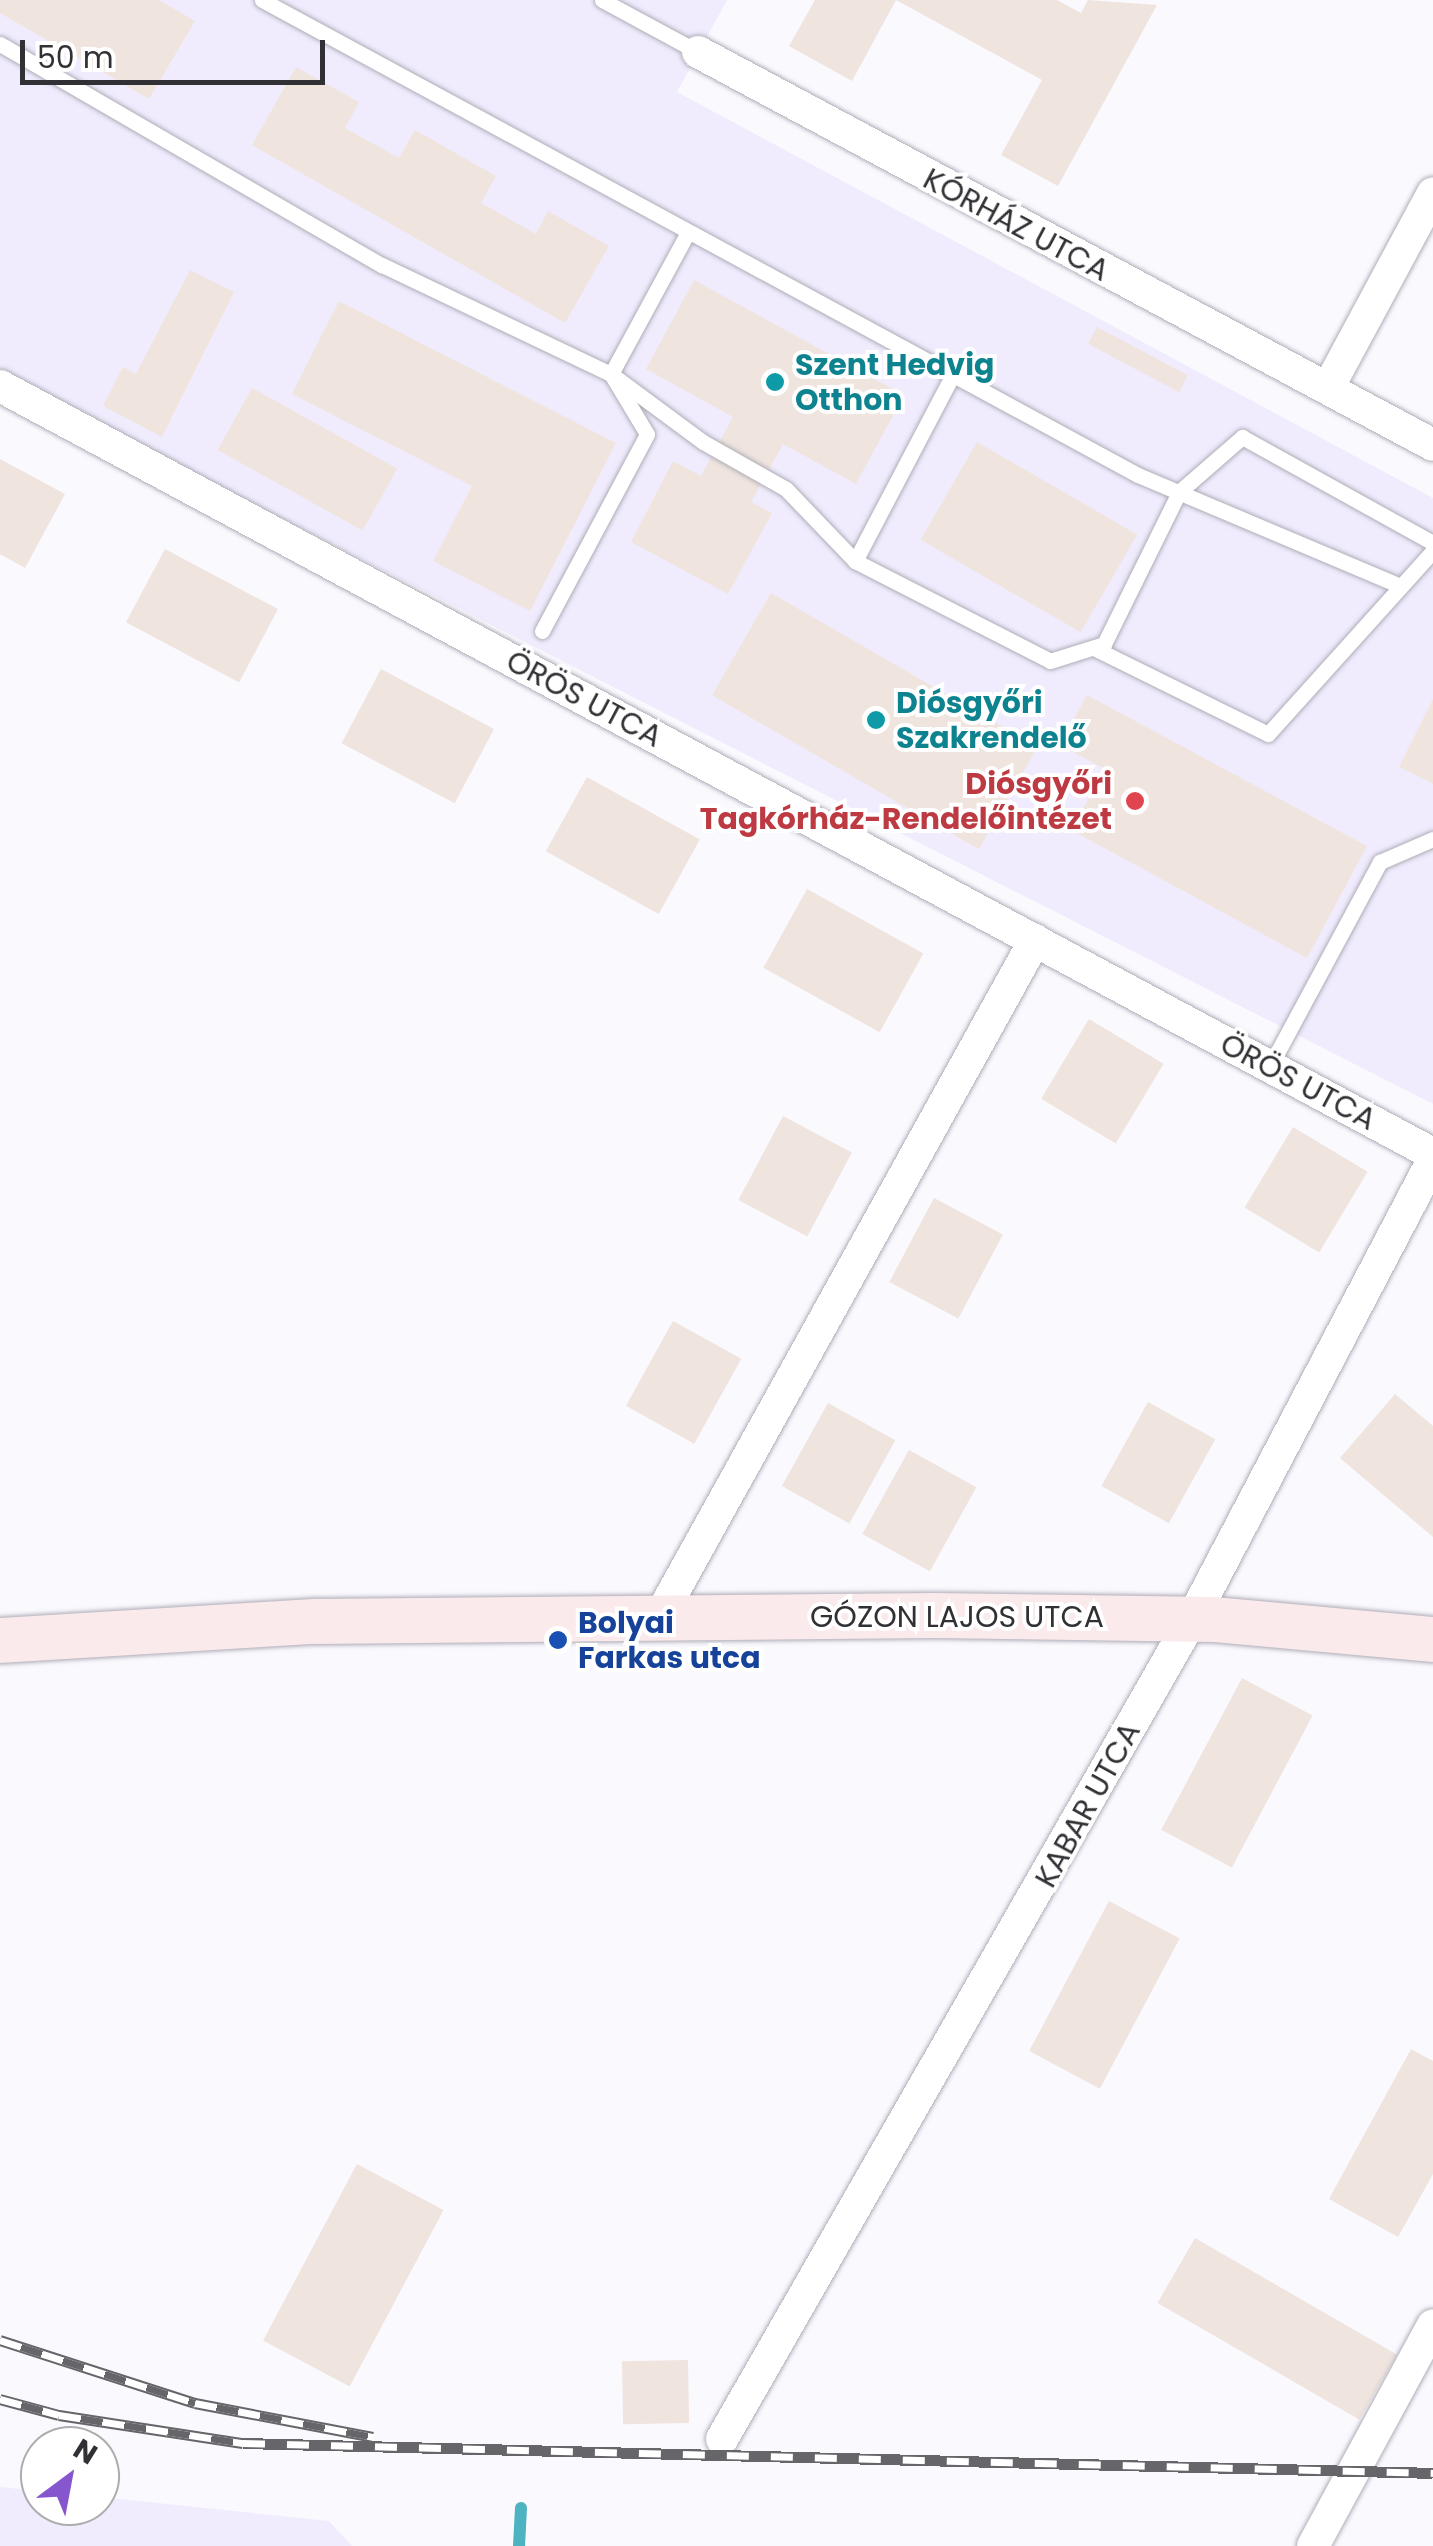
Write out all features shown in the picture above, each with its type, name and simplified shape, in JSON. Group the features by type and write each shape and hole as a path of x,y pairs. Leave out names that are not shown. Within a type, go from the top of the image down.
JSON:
{"main road":[{"name":"GÓZON LAJOS UTCA","path":"0,1640 315,1622 660,1616 1192,1619 1433,1639"}],"street":[{"name":"KÓRHÁZ UTCA","path":"698,52 1433,445"},
{"path":"1328,388 1433,193"},
{"name":"ÖRÖS UTCA","path":"0,386 1433,1157"},
{"path":"660,1616 1035,940"},
{"name":"KABAR UTCA","path":"722,2439 1192,1619 1433,1157"},
{"path":"1314,2546 1433,2325"}],"lane":[{"path":"262,0 952,376 1179,492 1399,586"},
{"name":"KÓRHÁZ UTCA","path":"602,0 698,52"},
{"path":"0,44 382,265 611,374 702,442 786,489 855,561 1050,661 1104,644 1179,492 1242,438 1433,543"},
{"path":"611,374 687,234"},
{"path":"542,630 647,434 611,374"},
{"path":"855,561 952,376"},
{"path":"1094,648 1268,734 1433,552"},
{"path":"1270,1066 1380,862 1433,839"}],"shaded area":[{"name":"Diósgyőri Tagkórház-Rendelőintézet","path":"0,0 727,0 677,92 1433,498 1433,1104 0,375"},
{"path":"0,2487 20,2489 20,2526 120,2526 120,2499 329,2521 352,2546 0,2546"}],"building":[{"path":"0,0 159,0 195,21 149,99 0,13"},
{"path":"815,0 896,0 852,81 789,46"},
{"path":"896,0 1057,0 1081,13 1088,0 1157,5 1058,186 1001,155 1042,80"},
{"path":"296,67 359,102 345,128 399,158 415,130 496,176 481,203 536,234 548,211 609,246 565,323 252,145"},
{"path":"190,270 234,292 162,437 103,406 123,367 136,374"},
{"name":"Szent Hedvig Otthon","path":"694,280 904,395 856,484 783,444 751,502 772,513 728,594 631,542 673,461 701,476 733,417 646,369"},
{"path":"339,301 616,443 530,611 433,561 472,486 292,394"},
{"path":"1097,327 1188,375 1179,392 1088,344"},
{"path":"252,388 397,468 363,531 218,450"},
{"path":"977,442 1137,534 1081,632 920,540"},
{"path":"0,459 65,494 25,568 0,554"},
{"path":"165,549 278,609 239,682 126,622"},
{"name":"Diósgyőri Szakrendelő","path":"771,593 1038,747 979,849 712,695"},
{"path":"381,669 494,729 455,803 342,743"},
{"path":"1087,695 1367,846 1307,958 1071,830 1105,769 1060,745"},
{"path":"1433,699 1433,784 1399,767"},
{"path":"587,777 700,840 659,914 546,851"},
{"path":"807,889 923,953 880,1032 763,968"},
{"path":"1089,1019 1164,1064 1116,1144 1041,1099"},
{"path":"783,1116 852,1153 807,1236 738,1200"},
{"path":"1293,1127 1368,1172 1319,1252 1245,1208"},
{"path":"934,1198 1003,1235 958,1318 889,1282"},
{"path":"673,1321 741,1359 694,1444 626,1406"},
{"path":"1395,1394 1433,1426 1433,1537 1340,1458"},
{"path":"1148,1402 1215,1439 1169,1523 1101,1486"},
{"path":"828,1403 895,1440 849,1523 782,1486"},
{"path":"909,1450 976,1487 930,1571 862,1534"},
{"path":"1242,1678 1313,1716 1232,1867 1161,1830"},
{"path":"1109,1901 1180,1939 1100,2089 1029,2051"},
{"path":"1411,2049 1433,2061 1433,2174 1398,2237 1329,2199"},
{"path":"357,2164 444,2210 350,2387 263,2341"},
{"path":"1195,2238 1397,2354 1359,2419 1158,2303"},
{"path":"688,2360 689,2423 623,2424 622,2361"}],"waterway":[{"path":"519,2546 521,2508"}],"railway":[{"path":"0,2340 195,2403 373,2437"},
{"path":"0,2399 59,2415 243,2443 1433,2473"}],"place":[{"name":"Szent Hedvig Otthon","path":"775,382"},
{"name":"Diósgyőri Szakrendelő","path":"876,720"},
{"name":"Diósgyőri Tagkórház-Rendelőintézet","path":"1135,801"},
{"name":"Bolyai Farkas utca","path":"558,1640"}]}
